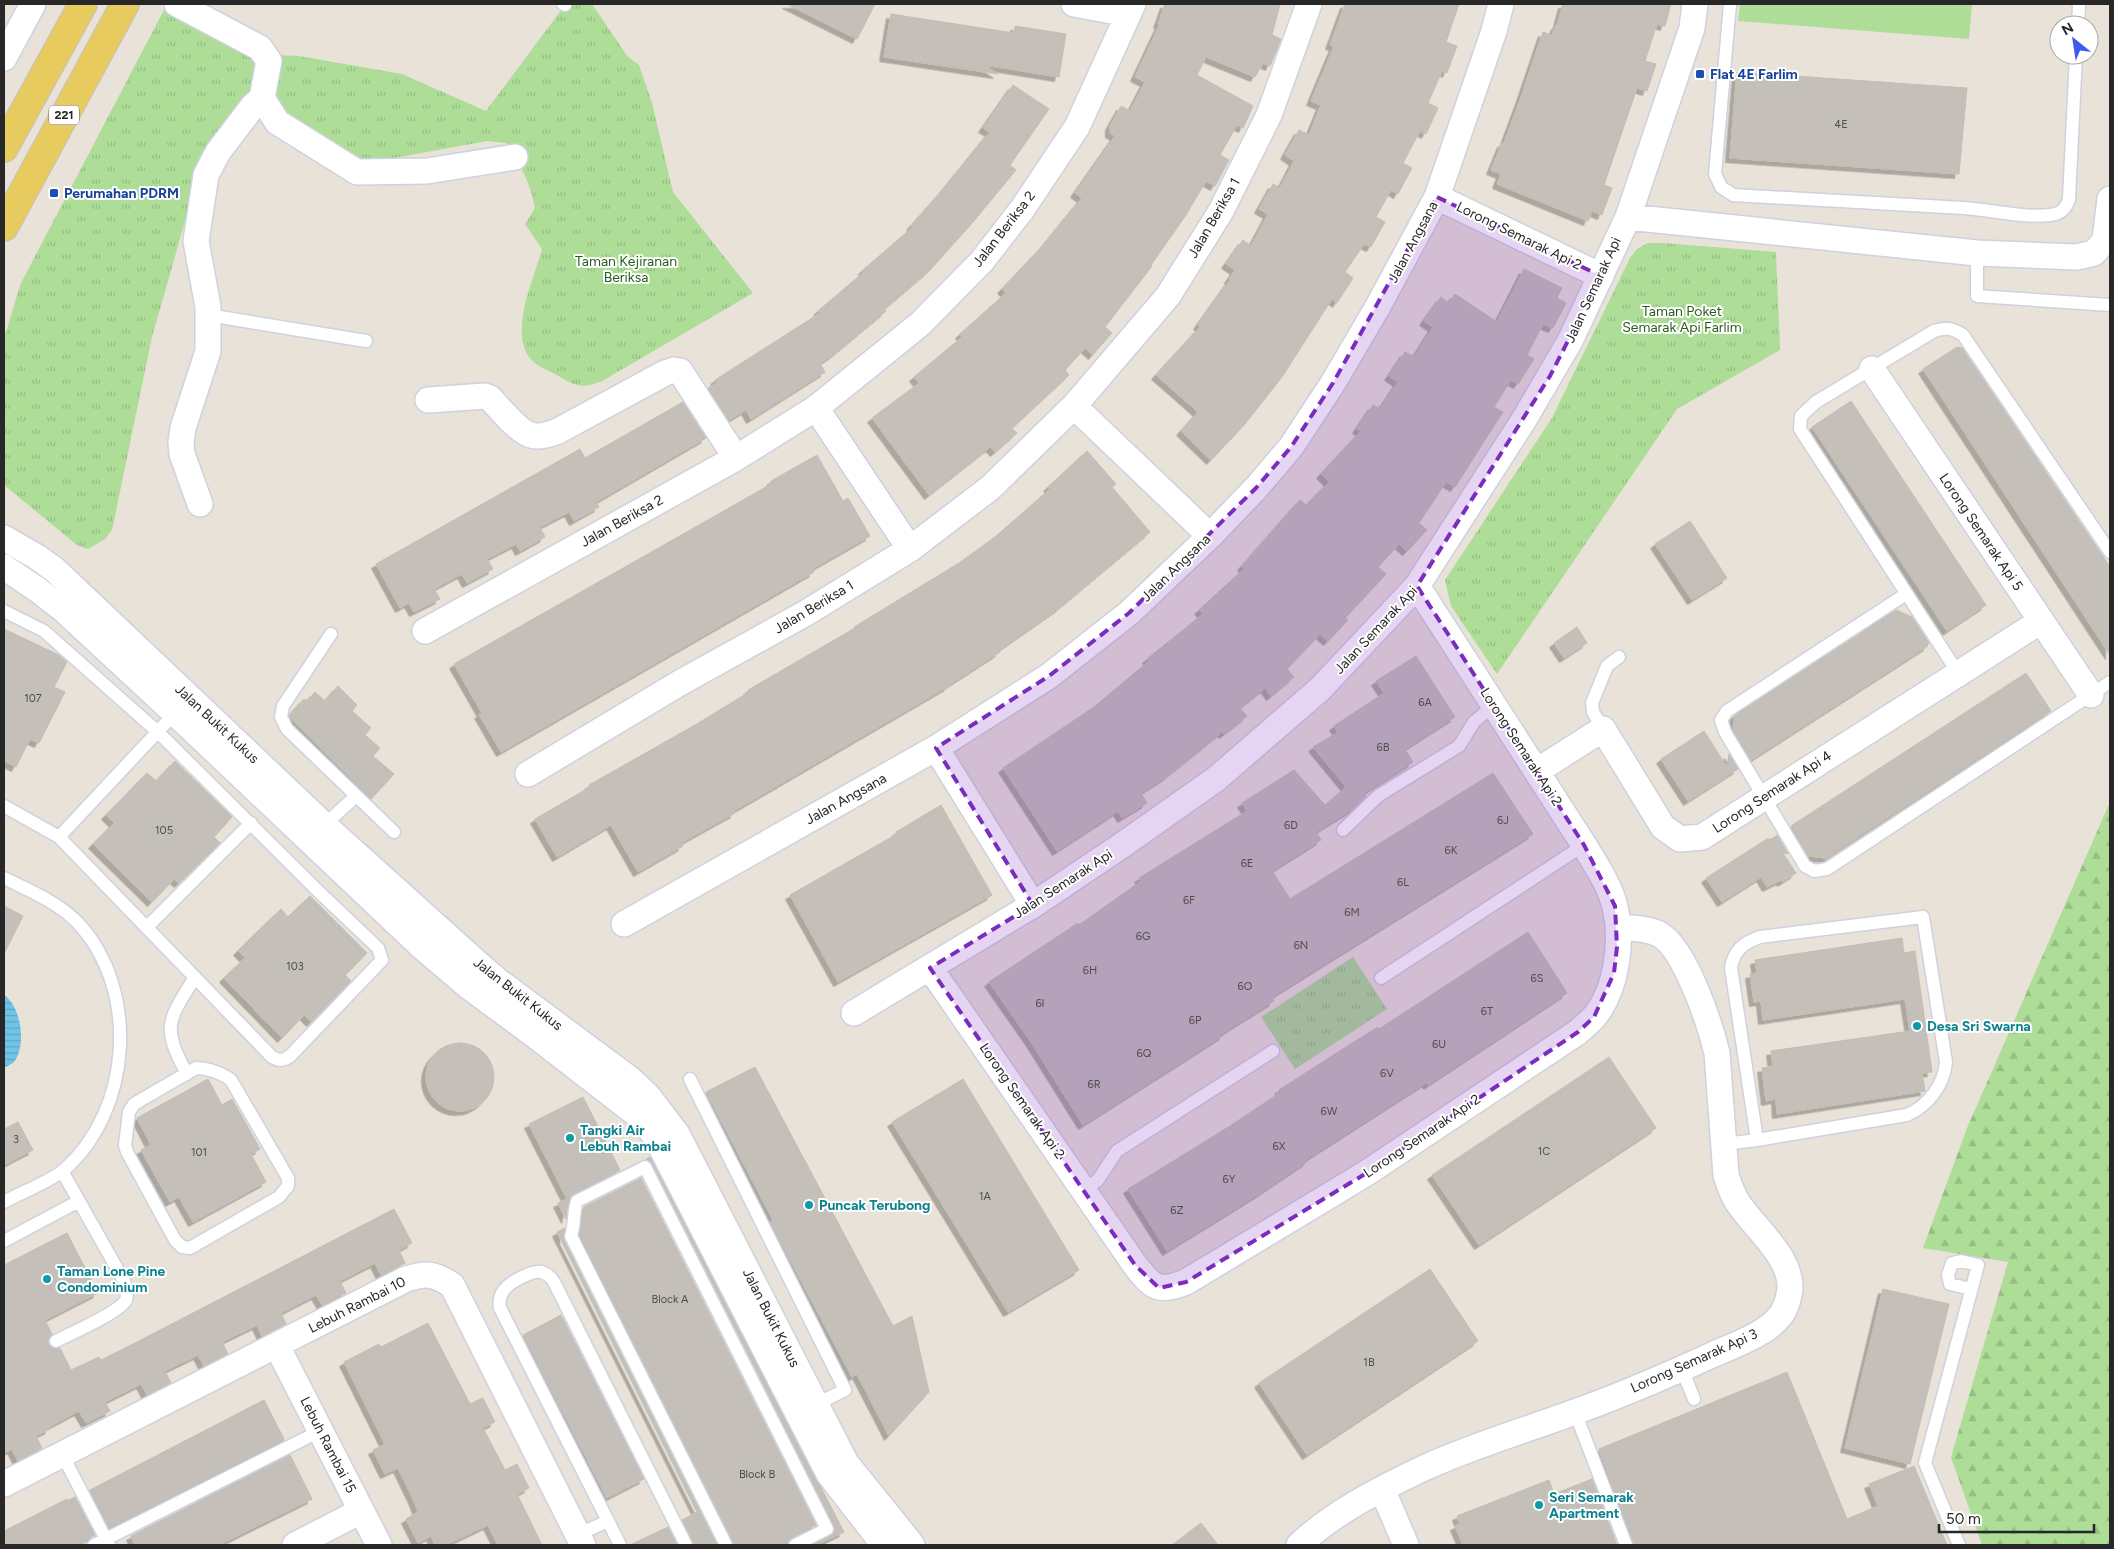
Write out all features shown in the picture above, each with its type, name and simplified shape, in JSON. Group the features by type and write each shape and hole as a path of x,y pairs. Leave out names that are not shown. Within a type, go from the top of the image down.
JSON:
{"main road":[{"name":"221","path":"4,148 83,4"},
{"name":"221","path":"4,227 125,4"}],"street":[{"path":"4,58 33,4"},
{"path":"177,4 260,48 266,54 269,61 262,98 253,106 218,152 206,175 196,241 208,315 208,351 183,428 181,442 182,454 200,504"},
{"path":"1074,4 1130,9"},
{"name":"Jalan Beriksa 1","path":"528,774 678,684 806,613 910,549 990,488 1074,406 1168,296 1222,211 1269,115 1309,4"},
{"name":"Jalan Angsana","path":"624,924 936,748 1049,676 1129,613 1210,536 1256,488 1291,447 1333,383 1377,308 1437,197 1494,31 1501,4"},
{"name":"Jalan Semarak Api","path":"854,1013 1033,905 1216,779 1320,689 1417,586 1550,376 1601,276 1628,217 1692,28 1695,4"},
{"name":"Jalan Beriksa 2","path":"425,631 736,458 816,408 866,370 920,324 982,261 1023,208 1077,127 1130,9"},
{"path":"262,98 276,122 357,172 427,171 515,157"},
{"name":"Lorong Semarak Api 2","path":"1437,197 1601,276"},
{"path":"1628,217 1977,253 2077,257 2094,254 2105,240 2110,199"},
{"name":"Lorong Semarak Api 5","path":"1872,369 2041,620 2100,688"},
{"path":"428,400 484,396 490,398 531,436 543,436 558,431 665,373 674,370 680,371 736,458"},
{"path":"1074,406 1210,536"},
{"path":"816,408 910,549"},
{"name":"Jalan Bukit Kukus","path":"4,538 55,570 183,706 316,832 420,945 468,986 643,1118 658,1141 774,1366 807,1409 849,1470 912,1545"},
{"name":"Jalan Bukit Kukus","path":"4,566 38,590 183,706"},
{"name":"Lorong Semarak Api 2","path":"930,968 1148,1282 1159,1288 1170,1288 1186,1282 1365,1174 1578,1032 1594,1017 1606,998 1614,974 1618,927 1615,906 1606,884 1584,845 1417,586"},
{"name":"Lorong Semarak Api 4","path":"1603,729 1663,827 1680,839 1702,837 2041,620"},
{"path":"1537,771 1603,729"},
{"path":"936,748 1033,905"},
{"name":"Jalan Bukit Kukus","path":"316,832 492,976 630,1079 661,1112 677,1134 807,1409 829,1474 884,1545"},
{"name":"Lorong Semarak Api 3","path":"1299,1545 1310,1534 1351,1506 1382,1489 1470,1449 1575,1412 1682,1369 1756,1335 1780,1316 1789,1294 1788,1272 1774,1248 1738,1202 1730,1187 1726,1175 1717,1053 1712,1035 1682,958 1660,934 1646,929 1618,927"},
{"name":"Lebuh Rambai 10","path":"4,1484 406,1279 423,1274 438,1276 452,1285 580,1540"},
{"name":"Lebuh Rambai 15","path":"277,1346 379,1545"},
{"path":"1382,1489 1406,1545"},
{"path":"295,1545 362,1511"}],"lane":[{"path":"1730,4 1715,174 1720,187 1732,194 1966,208 2028,214 2050,215 2061,212 2067,206 2069,199 2076,65"},
{"path":"1977,253 1977,296 2110,305"},
{"path":"208,315 366,341"},
{"path":"1958,673 1800,429 1801,416 1816,402 1934,331 1944,327 1952,328 1963,334 2110,552"},
{"path":"1906,594 1728,711 1721,720 1725,732 1805,866 1814,871 1827,869 2100,688"},
{"path":"4,611 44,631 159,733 316,890 378,948 382,960 372,973 284,1060 278,1060 272,1057 59,837 4,806"},
{"path":"332,634 283,706 281,717 287,729 394,832"},
{"path":"1603,729 1593,712 1592,703 1607,666 1619,657"},
{"path":"1343,830 1378,796 1459,746 1474,722 1494,705"},
{"path":"59,837 183,706"},
{"path":"316,832 356,796"},
{"path":"148,927 251,823"},
{"path":"1381,978 1584,845"},
{"path":"4,878 58,906 77,922 100,952 112,979 118,1005 121,1038 107,1107 93,1136 62,1171 4,1202"},
{"path":"1724,1144 1757,1140 1907,1115 1916,1111 1941,1086 1945,1075 1946,1062 1923,918 1760,937 1739,947 1733,957 1731,968 1757,1140"},
{"path":"187,1074 173,1048 170,1035 171,1022 175,1009 195,977"},
{"path":"1084,1190 1098,1180 1117,1151 1273,1052"},
{"path":"196,1068 204,1068 231,1080 286,1171 288,1178 284,1192 279,1197 190,1248 182,1246 175,1240 125,1145 129,1112 134,1104 187,1074 196,1068"},
{"path":"690,1079 845,1390 807,1409"},
{"path":"726,1545 571,1236 575,1224 574,1212 577,1201 645,1167 827,1529 795,1545"},
{"path":"56,1341 119,1308 126,1299 127,1289 62,1171"},
{"path":"4,1241 79,1201"},
{"path":"620,1545 500,1308 499,1301 508,1285 534,1272 549,1275 554,1282 686,1545"},
{"path":"1959,1545 1925,1463 1971,1289"},
{"path":"747,1369 774,1366"},
{"path":"756,1386 774,1366"},
{"path":"1682,1369 1694,1399"},
{"path":"1575,1412 1626,1545"},
{"path":"94,1545 107,1542 320,1430"},
{"path":"62,1454 107,1542"},
{"path":"580,1540 608,1521"}],"highlighted area":[{"path":"1437,197 1601,276 1550,376 1417,586 1584,845 1615,906 1617,947 1614,973 1594,1017 1578,1032 1365,1174 1186,1282 1159,1288 1135,1265 930,968 1033,905 936,748 1049,676 1129,613 1256,488 1291,447 1333,383"}],"green space":[{"name":"Taman Kejiranan Beriksa","path":"592,4 628,57 639,65 652,103 673,192 753,293 602,381 583,386 577,385 534,362 529,357 524,346 522,333 525,304 542,249 525,224 535,208 533,199 524,174 506,143 487,141 378,161 363,160 290,119 254,94 203,158 152,337 112,530 105,539 88,549 77,545 4,485 4,339 20,285 166,6 253,54 299,56 402,74 486,111 565,5"},
{"path":"1740,4 1972,4 1969,39 1738,21"},
{"name":"Taman Poket Semarak Api Farlim","path":"1648,243 1776,252 1780,350 1677,409 1497,674 1451,606 1445,580 1552,418 1630,258 1637,249"},
{"path":"2110,802 2110,1545 1982,1545 1951,1457 2008,1262 1923,1248 1967,1128"},
{"path":"1353,957 1387,1009 1295,1069 1261,1017"}],"water":[{"path":"4,995 15,1008 21,1036 18,1055 14,1062 4,1068"}],"building":[{"path":"787,4 875,4 857,39"},
{"path":"1165,4 1280,4 1272,35 1281,39 1270,66 1263,63 1255,77 1206,57 1197,75 1253,106 1243,128 1237,125 1220,155 1229,160 1215,186 1206,181 1152,266 1105,327 1112,333 1093,355 1085,348 1065,370 1069,375 1012,428 1017,433 995,452 990,447 929,495 872,418 919,383 914,377 962,337 960,334 1006,293 1002,289 1043,246 1082,198 1075,193 1115,136 1110,133 1110,126 1121,106 1130,111 1145,82 1135,77 1160,24 1158,24"},
{"path":"1345,4 1459,4 1446,42 1457,46 1447,73 1442,71 1428,103 1438,108 1426,134 1420,131 1403,163 1412,168 1398,194 1391,190 1376,217 1385,222 1371,247 1364,244 1345,272 1353,278 1337,303 1332,299 1282,377 1245,424 1211,460 1181,431 1198,412 1156,375 1200,327 1198,325 1230,280 1235,270 1226,264 1243,240 1251,246 1268,214 1259,209 1273,184 1280,188 1294,161 1285,155 1299,130 1309,135 1321,105 1311,101 1334,46 1330,45"},
{"path":"1563,4 1671,4 1665,26 1657,24 1645,61 1656,64 1647,91 1637,88 1604,185 1612,188 1602,215 1592,211 1588,221 1497,184 1501,174 1491,170 1502,143 1504,143 1543,32 1552,35 1557,26"},
{"path":"891,14 1014,33 1015,26 1066,34 1059,77 985,65 998,74 884,57"},
{"path":"1737,72 1967,88 1959,174 1730,158"},
{"path":"1013,85 1049,109 1010,165 1016,170 973,222 930,270 884,309 886,311 833,355 820,363 825,372 751,419 746,410 729,420 708,388 717,383 715,380 820,313 818,311 913,227 911,226 990,132 983,128"},
{"path":"1524,269 1562,288 1557,298 1566,303 1553,328 1543,324 1527,355 1534,359 1518,384 1511,380 1494,407 1503,412 1455,487 1446,482 1419,523 1427,530 1407,551 1399,544 1378,567 1386,574 1345,618 1348,620 1328,641 1320,634 1287,669 1294,677 1271,696 1265,688 1240,708 1247,716 1224,734 1222,732 1166,777 1141,793 1147,803 1122,818 1118,811 1057,851 1003,768 1094,707 1149,661 1147,659 1203,614 1199,610 1244,569 1242,566 1300,500 1306,505 1329,482 1321,474 1361,431 1357,429 1373,405 1380,409 1398,382 1389,376 1405,352 1414,357 1433,327 1424,321 1441,297 1449,303 1455,294 1497,322"},
{"path":"1957,347 1962,348 2110,567 2110,655 1923,369"},
{"path":"1851,401 1986,605 1947,631 1812,427"},
{"path":"683,402 706,438 596,502 599,507 574,521 569,512 540,527 545,537 520,551 516,544 487,559 493,569 467,583 462,574 434,589 440,599 414,612 409,603 400,608 376,564 580,449 585,458"},
{"path":"1087,451 1116,484 1112,487 1150,532 1059,608 999,650 1000,652 949,686 734,811 735,813 681,843 683,846 638,872 611,825 557,857 535,819 590,787 589,785 695,725 749,692 748,690 855,628 959,563 995,537 1050,489 1048,487"},
{"path":"817,455 843,501 848,498 870,536 812,569 814,572 501,752 479,714 482,713 454,664 773,483 771,481"},
{"path":"1690,521 1727,578 1692,600 1655,544"},
{"path":"1896,610 1912,617 1929,643 1927,644 1928,646 1751,760 1733,729 1735,715"},
{"path":"1577,627 1587,643 1564,658 1554,643"},
{"path":"4,629 59,655 67,662 54,687 65,692 39,743 30,739 16,767 4,761"},
{"path":"1416,656 1455,717 1405,749 1413,762 1364,793 1366,796 1353,809 1316,832 1321,840 1272,871 1290,899 1493,773 1533,834 1272,997 1274,1001 1223,1033 1224,1035 1083,1125 1031,1042 989,982 1078,923 1079,925 1141,881 1139,878 1247,811 1242,803 1294,770 1325,805 1346,787 1313,747 1338,732 1334,726 1384,693 1376,681"},
{"path":"2026,673 2051,711 1826,858 1808,856 1791,826"},
{"path":"338,686 357,705 352,711 371,728 365,735 380,748 373,756 394,774 371,799 289,716 304,699 307,701 315,692 325,701"},
{"path":"1704,731 1727,767 1729,754 1738,769 1688,801 1661,759"},
{"path":"175,761 232,817 214,837 220,843 179,883 174,879 152,902 93,844 114,823 106,815 147,773 156,781"},
{"path":"941,805 992,895 838,982 790,895 897,834 896,832"},
{"path":"1777,835 1788,854 1783,853 1796,873 1782,882 1781,880 1767,887 1761,877 1722,902 1706,878 1767,839 1772,839"},
{"path":"310,896 367,953 345,975 351,981 311,1022 304,1015 282,1038 224,978 245,958 238,951 281,909 288,917"},
{"path":"4,906 23,916 4,954"},
{"path":"1528,932 1567,993 1428,1085 1427,1082 1307,1159 1308,1161 1259,1194 1167,1251 1128,1189 1230,1126 1281,1092 1279,1090 1378,1027 1379,1029"},
{"name":"Desa Sri Swarna","path":"1902,938 1904,953 1915,951 1932,1072 1922,1073 1925,1091 1777,1114 1776,1099 1766,1101 1762,1068 1773,1066 1771,1051 1910,1031 1905,999 1763,1020 1761,1001 1754,1002 1750,974 1757,973 1755,960"},
{"path":"453,1043 467,1043 479,1048 489,1058 494,1070 494,1084 489,1096 479,1106 467,1111 453,1111 441,1106 431,1096 426,1084 426,1070 431,1058 441,1048"},
{"path":"1609,1057 1656,1128 1479,1245 1432,1175"},
{"name":"Puncak Terubong","path":"755,1067 893,1326 912,1316 929,1392 889,1436 857,1374 852,1377 770,1222 773,1220 706,1092"},
{"path":"208,1079 222,1105 232,1099 245,1122 260,1149 251,1154 266,1182 193,1222 179,1197 170,1202 141,1150 151,1145 137,1118"},
{"path":"963,1079 1079,1270 1008,1312 892,1122"},
{"name":"Tangki Air Lebuh Rambai","path":"583,1097 620,1170 571,1196 566,1219 558,1203 567,1199 529,1124"},
{"path":"18,1122 33,1150 4,1165 4,1129"},
{"path":"650,1157 844,1532 817,1545 813,1545 833,1534 834,1525 652,1163 646,1159"},
{"path":"641,1178 816,1525 791,1538 787,1545 734,1545 580,1235 584,1207"},
{"path":"394,1209 412,1243 399,1250 405,1263 381,1275 375,1263 340,1281 346,1293 322,1305 316,1295 281,1313 286,1324 262,1336 257,1325 222,1342 228,1354 204,1366 198,1355 165,1371 171,1383 147,1395 141,1384 105,1402 110,1411 86,1423 79,1411 36,1436 42,1448 18,1461 12,1449 4,1453 4,1265 67,1233 98,1293 45,1320 52,1334 48,1340 49,1345 55,1349 60,1348 71,1370 99,1357 101,1360"},
{"path":"565,1228 564,1240 717,1545 694,1545 682,1520 697,1512 557,1232"},
{"path":"1430,1269 1478,1341 1307,1455 1259,1383"},
{"path":"1883,1289 1949,1304 1910,1464 1845,1448"},
{"path":"561,1315 644,1479 607,1498 523,1335"},
{"path":"428,1323 470,1404 483,1398 495,1422 483,1428 505,1470 517,1464 529,1488 517,1494 542,1545 498,1545 488,1525 446,1545 435,1545 431,1536 418,1543 406,1519 418,1512 413,1499 398,1468 385,1474 373,1450 385,1444 344,1362 379,1344 381,1347"},
{"path":"1787,1372 1847,1519 1878,1506 1869,1484 1914,1466 1947,1545 1634,1545 1599,1449"},
{"path":"264,1400 284,1439 283,1441 109,1528 90,1490"},
{"path":"290,1455 312,1499 219,1545 135,1545 131,1536"},
{"name":"Seri Semarak Apartment","path":"1592,1479 1617,1545 1463,1545 1455,1526 1460,1524 1457,1516 1549,1480 1554,1494"},
{"path":"75,1497 95,1535 87,1539 87,1541 79,1545 4,1545 4,1531 67,1499 67,1501"},
{"path":"1201,1523 1218,1545 1172,1545"},
{"path":"668,1527 677,1545 630,1545"}],"place":[{"name":"Flat 4E Farlim","path":"1700,74"},
{"name":"Perumahan PDRM","path":"54,193"},
{"name":"Desa Sri Swarna","path":"1917,1026"},
{"name":"Tangki Air Lebuh Rambai","path":"570,1138"},
{"name":"Puncak Terubong","path":"809,1205"},
{"name":"Taman Lone Pine Condominium","path":"47,1279"},
{"name":"Seri Semarak Apartment","path":"1539,1505"}]}
